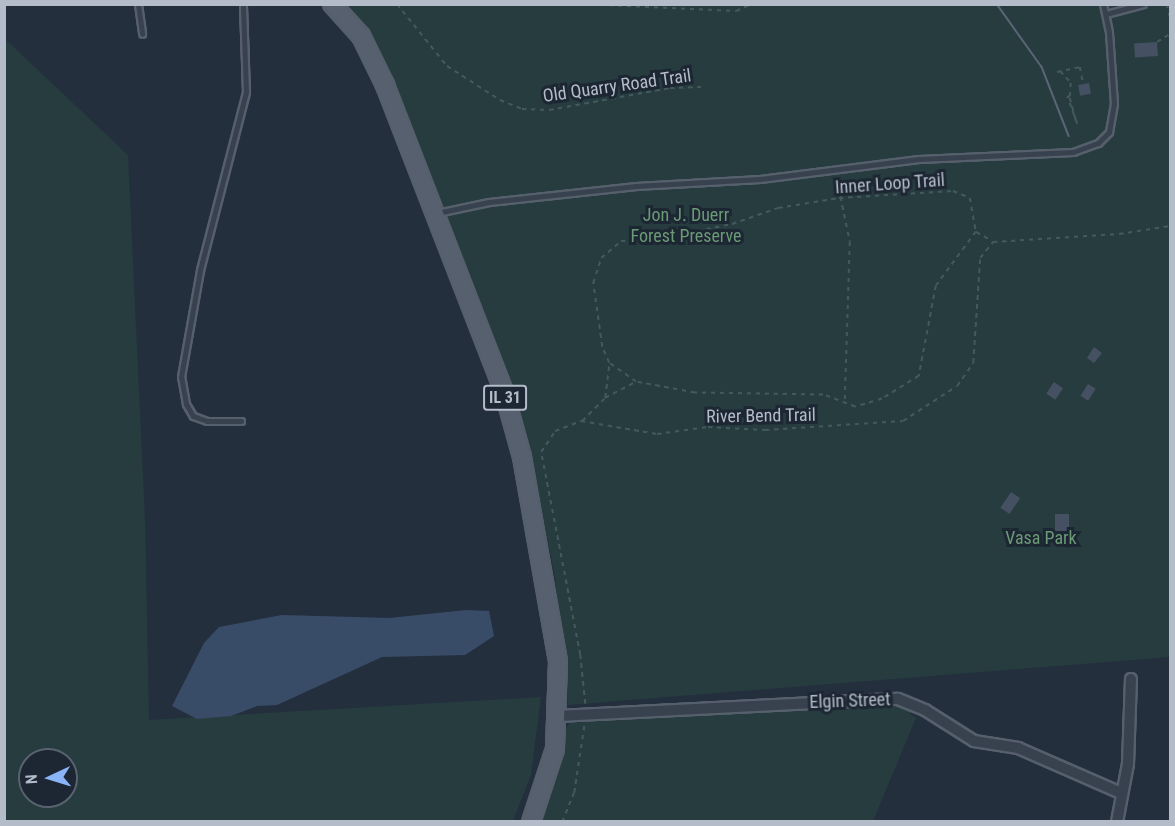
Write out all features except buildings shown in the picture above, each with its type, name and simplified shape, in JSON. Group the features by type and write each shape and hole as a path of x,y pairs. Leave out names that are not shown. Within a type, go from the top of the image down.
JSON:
{"main road":[{"name":"IL 31","path":"332,4 361,36 385,85 504,392 522,457 558,662 558,716 555,749 531,822"}],"street":[{"path":"1117,822 1128,764 1131,679"},
{"name":"Elgin Street","path":"558,716 898,699 925,710 974,741 1018,748 1121,793"}],"lane":[{"path":"138,4 142,34"},
{"path":"241,421 207,421 193,416 186,404 181,377 200,270 246,92 243,4"},
{"path":"435,214 489,202 625,187 760,179 919,159 1073,152 1098,143 1109,132 1114,104 1106,14 1103,4"},
{"path":"1106,14 1143,4"}],"path":[{"name":"Old Quarry Road Trail","path":"397,4 447,66 500,100 522,109 559,109 670,88 701,87"},
{"path":"582,4 736,12 753,4"},
{"path":"1167,4 1170,17"},
{"path":"1157,42 1170,34"},
{"path":"1069,97 1073,105 1077,124 1069,97 1071,83 1059,72 1080,67 1083,84"},
{"path":"837,169 839,198 850,242 844,404"},
{"name":"Inner Loop Trail","path":"609,363 602,347 593,283 598,263 612,246 632,238 662,238 732,224 778,208 839,198 964,192 974,207 976,232"},
{"path":"604,398 609,363 636,382 695,393 746,391 823,395 844,404 868,405 919,376 936,286 976,232 993,242 1119,234 1170,226"},
{"name":"River Bend Trail","path":"581,421 657,434 708,427 765,430 903,421 957,386 974,363 980,258 993,242"},
{"path":"562,822 574,793 586,714 580,655 541,452 555,431 581,421 604,398 636,382"}],"green space":[{"name":"Jon J. Duerr Forest Preserve","path":"346,5 1170,5 1170,657 568,705 555,578 532,459 503,364 387,70"},
{"path":"4,38 128,155 145,520 149,720 541,697 531,775 513,821 5,821"},
{"path":"918,699 910,714 916,718 873,821 537,822 564,731 570,723 739,713 739,708"}],"water":[{"path":"466,610 489,611 494,636 465,655 382,657 277,705 257,706 231,716 197,719 172,706 204,643 219,627 282,615 389,618"}],"tram line":[{"path":"997,4 1042,67 1069,136"}],"park label":[{"name":"Vasa Park","path":"1041,538"}]}
